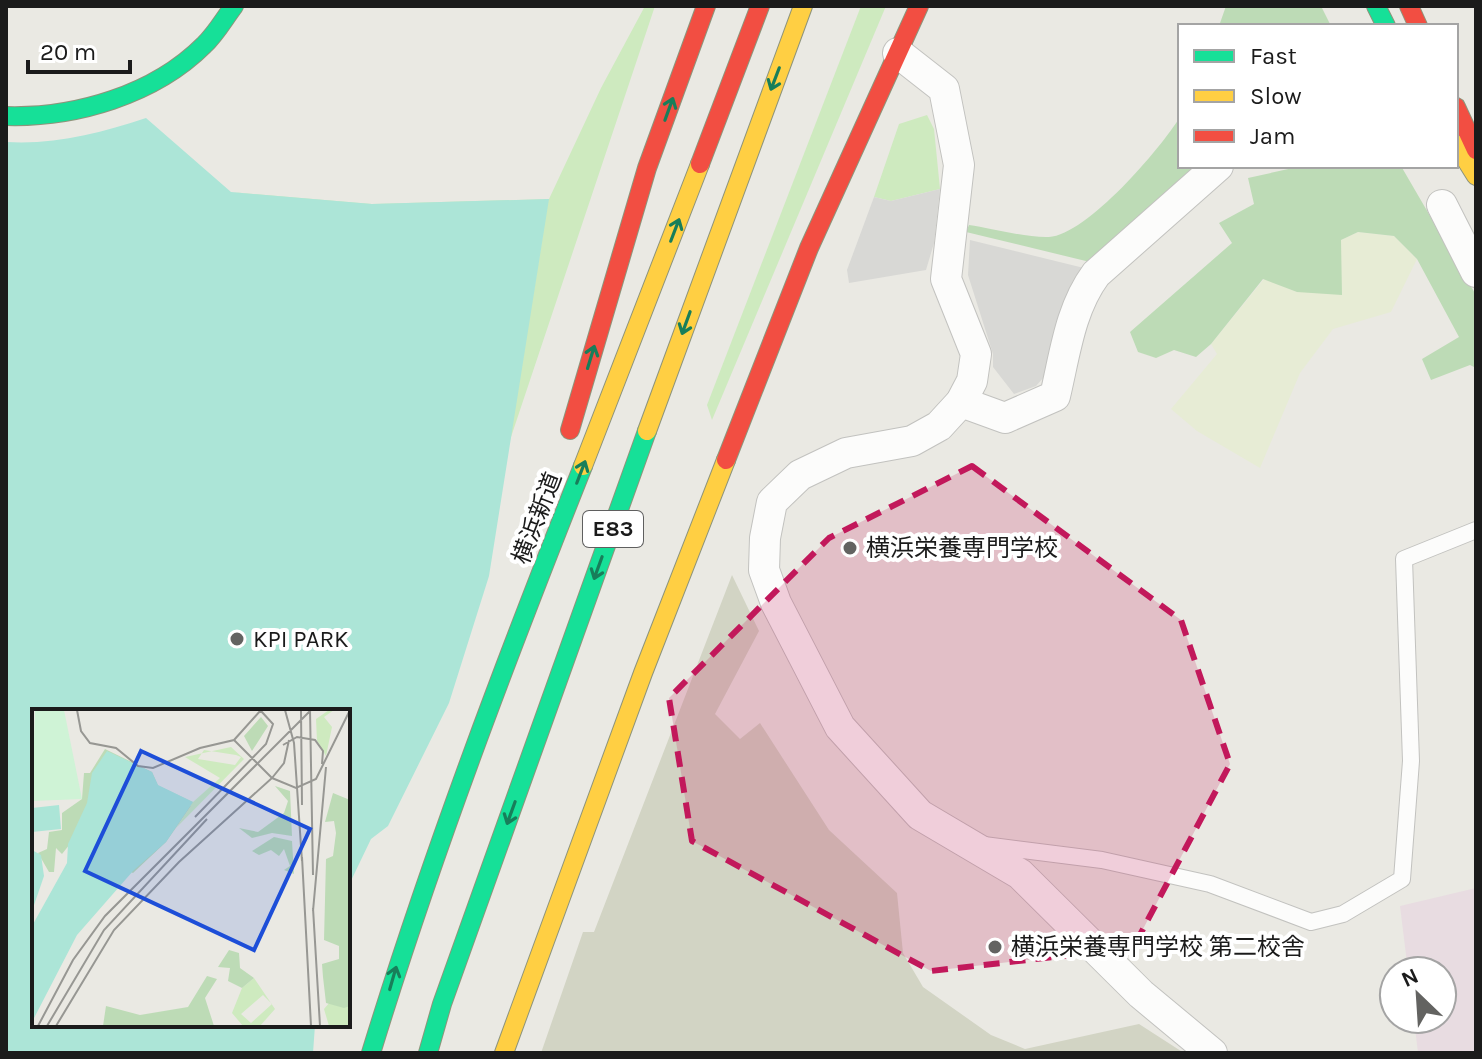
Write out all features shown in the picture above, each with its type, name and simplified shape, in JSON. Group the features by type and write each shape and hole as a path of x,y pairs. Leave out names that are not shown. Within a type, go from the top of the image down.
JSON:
{"main road":[{"path":"6,116 26,118 68,112 109,101 145,84 180,66 205,45 234,6"},
{"path":"566,440 647,168 706,6"},
{"name":"横浜新道","path":"371,1053 399,958 481,727 696,179 760,6"},
{"name":"E83","path":"428,1053 442,1004 733,192 803,6"},
{"path":"504,1053 643,673 809,248 919,6"},
{"path":"1376,6 1385,24"},
{"path":"1458,111 1476,150"},
{"path":"1458,147 1476,176"},
{"path":"481,727 544,516"}],"street":[{"path":"898,53 944,89 959,165 946,279 976,354 972,381 961,402 939,426 912,441 846,453 800,475 772,502 765,538 764,570 776,603 840,727 920,815 1020,874 1141,994 1212,1053"},
{"path":"961,402 1005,418 1055,396 1075,312 1084,290 1096,274 1216,168"},
{"path":"1442,205 1476,272"}],"lane":[{"path":"964,842 1102,860 1210,884 1311,922 1343,914 1402,879 1411,761 1404,559 1476,530"}],"highlighted area":[{"path":"972,466 1181,620 1230,764 1133,948 931,971 692,841 669,698 829,538"}],"shaded area":[{"name":"KPI PARK","path":"146,118 231,192 372,204 549,199 489,576 449,703 388,826 371,839 350,883 350,709 32,709 32,1027 315,1027 313,1053 6,1053 6,142 42,142"},
{"path":"940,189 934,243 926,270 849,283 847,270 874,197 891,201"},
{"path":"1358,232 1394,236 1417,259 1391,312 1333,329 1300,373 1260,468 1197,431 1171,409 1217,354 1211,344 1264,279 1297,292 1341,240"},
{"path":"970,240 1088,269 1052,368 1036,386 1014,394 993,367 993,354 968,275"},
{"path":"732,575 759,631 715,714 740,739 760,723 829,830 897,893 903,953 923,987 991,1035 1025,1049 1139,1024 1184,1053 541,1053 583,932 594,932"},
{"path":"1476,888 1476,1053 1418,1053 1416,1035 1458,1035 1458,955 1406,955 1400,906"}],"green space":[{"path":"645,6 655,6 509,443 543,234 231,192 372,204 549,199 601,88"},
{"path":"861,6 886,6 712,420 707,405"},
{"path":"1226,6 1321,6 1330,24 1220,24"},
{"path":"927,115 934,129 940,189 891,201 874,197 899,124"},
{"path":"1178,120 1178,168 1199,168 1090,262 966,232 969,225 1040,237 1065,233 1083,222 1122,188"},
{"path":"1293,168 1402,168 1476,295 1476,368 1470,365 1431,380 1422,359 1459,337 1417,259 1394,236 1358,232 1341,240 1342,295 1297,292 1263,279 1211,344 1196,357 1174,350 1156,358 1138,352 1130,332 1232,243 1219,223 1254,204 1248,178"}],"traffic: fast":[{"path":"6,116 32,116 86,108 138,90 184,62 208,41 234,6"},
{"path":"1376,6 1385,24"},
{"path":"428,1053 442,1004 647,431"},
{"path":"371,1053 471,758 583,466"}],"traffic: slow":[{"path":"647,431 803,6"},
{"path":"1458,147 1476,176"},
{"path":"583,466 700,164"},
{"path":"504,1053 643,673 726,460"}],"traffic: jam":[{"path":"570,430 647,168 706,6"},
{"path":"700,164 760,6"},
{"path":"726,460 809,248 919,6"},
{"path":"1409,6 1417,24"},
{"path":"1458,111 1476,150"}],"place":[{"name":"横浜栄養専門学校","path":"850,548"},
{"name":"KPI PARK","path":"237,639"},
{"name":"横浜栄養専門学校 第二校舎","path":"995,947"}]}
